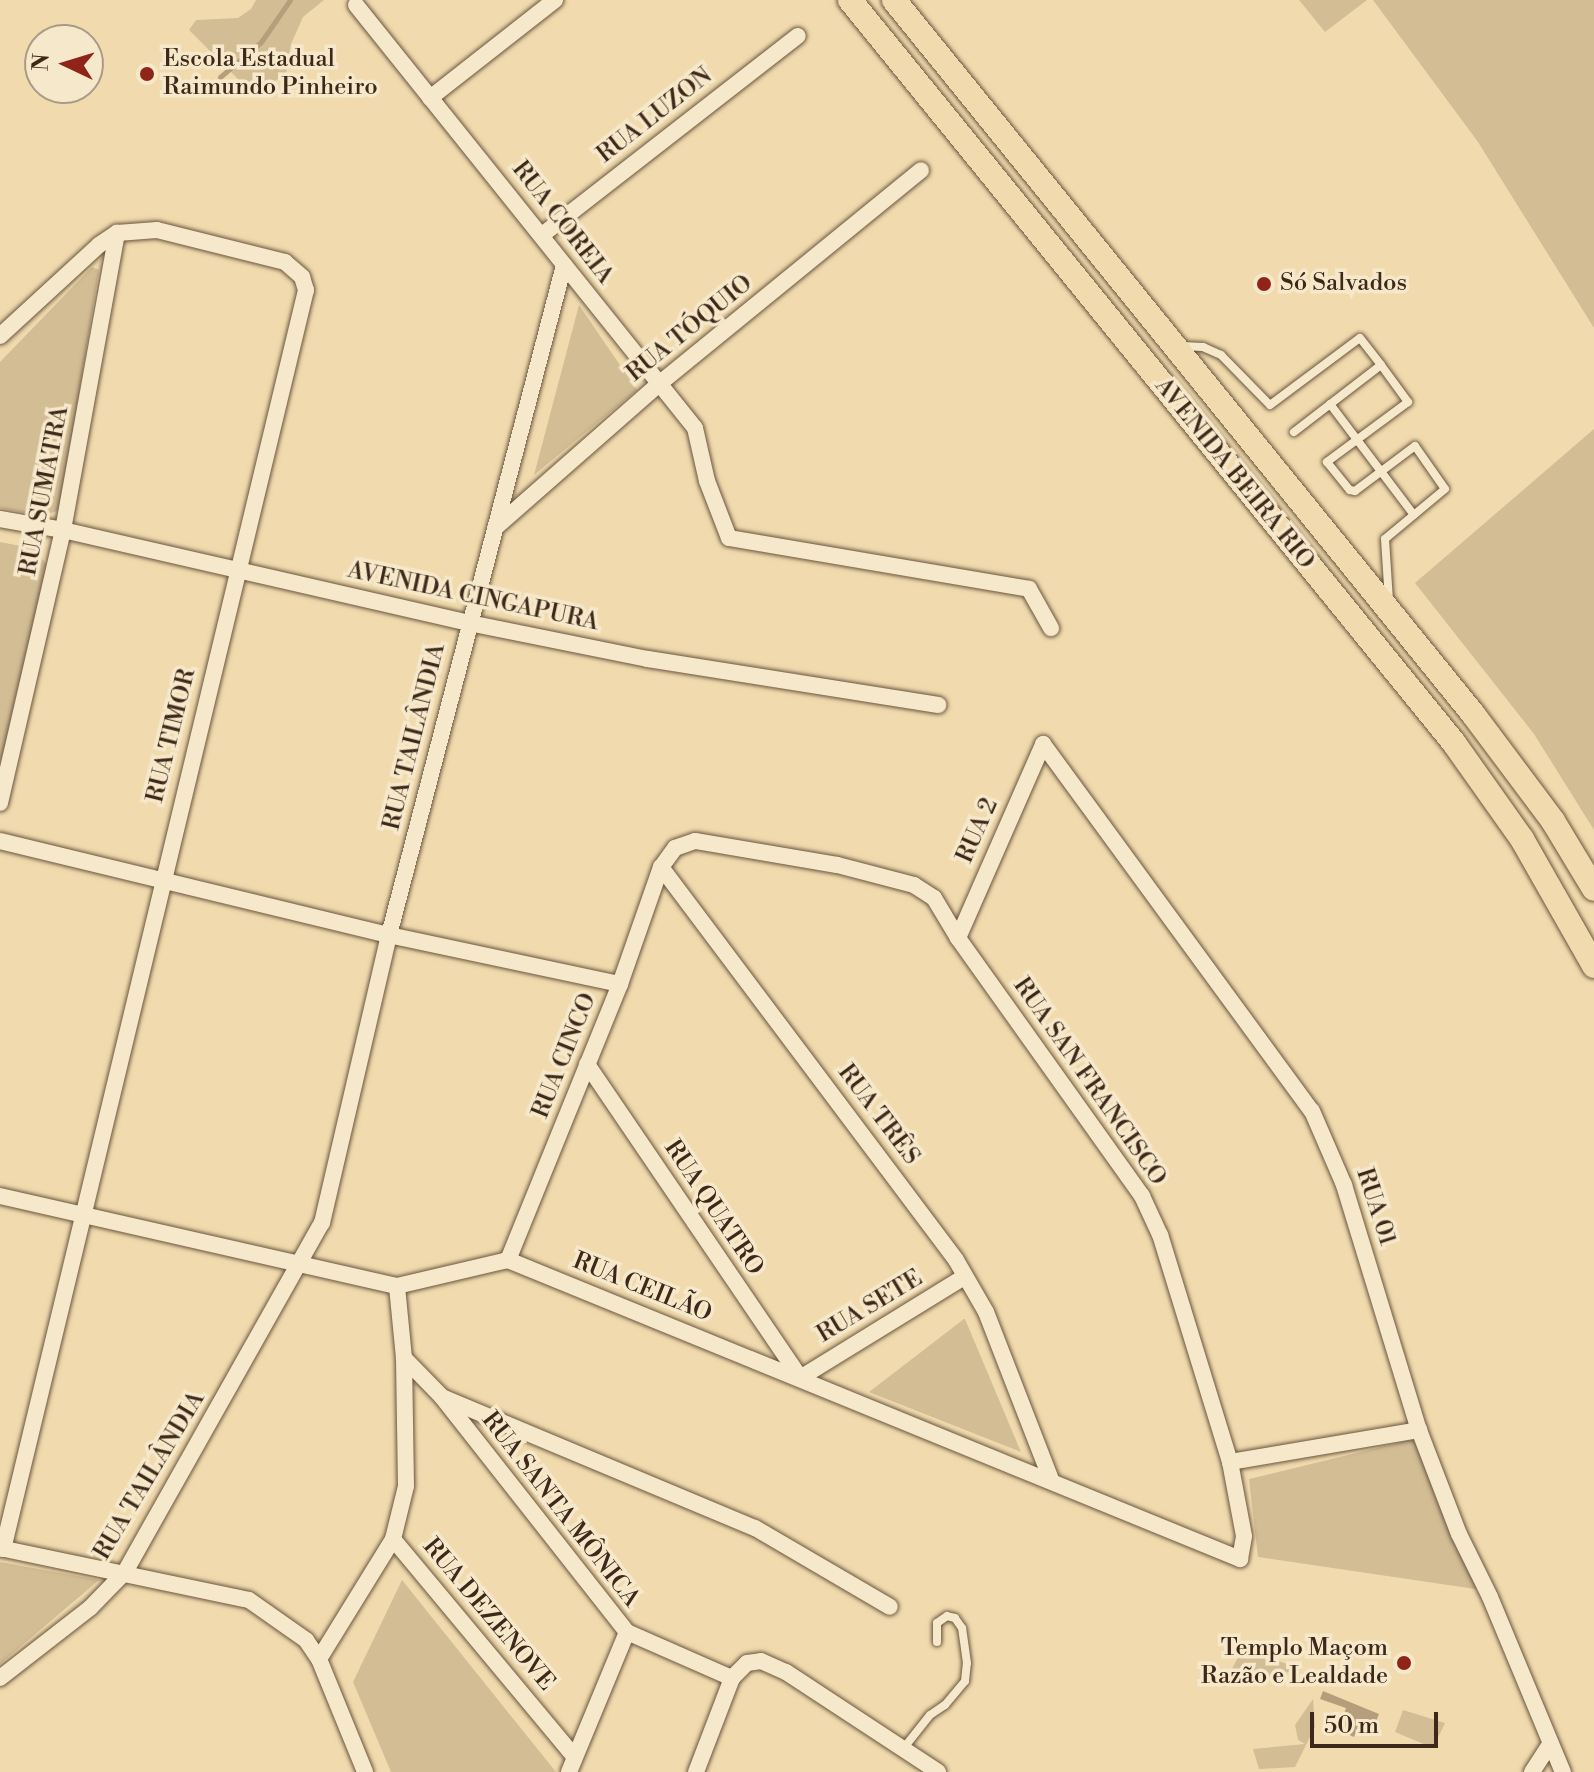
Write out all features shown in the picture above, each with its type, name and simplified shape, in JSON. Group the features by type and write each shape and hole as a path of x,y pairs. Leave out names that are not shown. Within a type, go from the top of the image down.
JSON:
{"main road":[{"name":"AVENIDA BEIRA RIO","path":"850,0 1454,743 1522,839 1594,966"},
{"name":"AVENIDA BEIRA RIO","path":"894,0 1390,613 1544,809 1594,889"},
{"path":"1139,356 1170,340"}],"street":[{"path":"430,98 555,0"},
{"name":"RUA COREIA","path":"356,5 695,428 707,481 729,538 1029,589 1051,628"},
{"name":"RUA LUZON","path":"542,235 798,36"},
{"name":"RUA TÓQUIO","path":"493,529 659,384 921,170"},
{"name":"RUA TIMOR","path":"1,1548 306,290 302,277 285,262 157,230 117,233"},
{"path":"0,336 117,233"},
{"name":"RUA SUMATRA","path":"0,803 63,530 117,233"},
{"name":"RUA TAILÂNDIA","path":"0,1678 90,1608 125,1572 322,1223 389,935 564,265"},
{"name":"AVENIDA CINGAPURA","path":"0,519 238,568 469,623 648,659 938,705"},
{"name":"RUA 2","path":"958,938 1043,744"},
{"name":"RUA 01","path":"1043,744 1312,1111 1344,1185 1419,1430 1459,1534 1490,1597 1563,1772"},
{"path":"0,841 389,935 620,984"},
{"name":"RUA SAN FRANCISCO","path":"661,867 675,848 695,841 727,844 837,865 914,885 934,898 958,938 1142,1196 1160,1235 1230,1462 1244,1536 1240,1559"},
{"name":"RUA CINCO","path":"508,1260 620,984 661,867"},
{"name":"RUA TRÊS","path":"661,867 956,1260 986,1312 1052,1482"},
{"name":"RUA QUATRO","path":"587,1064 800,1378"},
{"path":"0,1196 397,1286 508,1260"},
{"name":"RUA CEILÃO","path":"508,1260 1240,1559"},
{"name":"RUA SETE","path":"800,1378 964,1277"},
{"path":"393,1539 406,1486 404,1358 397,1286"},
{"name":"RUA SANTA MÔNICA","path":"404,1358 442,1397 627,1632 571,1764"},
{"path":"442,1397 755,1528 890,1607"},
{"path":"1230,1462 1419,1430"},
{"name":"RUA DEZENOVE","path":"319,1659 393,1539 571,1764"},
{"path":"1,1548 249,1600 306,1640 319,1659 365,1772"},
{"path":"627,1632 732,1678"},
{"path":"696,1772 732,1678 747,1663 761,1661 786,1672 938,1772"},
{"path":"1532,1772 1550,1744"}],"lane":[{"path":"1170,340 1203,347 1221,355 1270,405 1360,338 1408,402 1327,462 1350,490 1355,491 1415,446 1445,489 1385,539 1390,613"},
{"path":"1294,432 1381,365"},
{"path":"1330,404 1414,515"},
{"path":"903,1749 930,1715 945,1705 965,1681 967,1663 962,1628 955,1618 947,1616 937,1623 937,1642"}],"shaded area":[{"path":"256,0 324,0 303,17 291,44 286,74 264,88 239,80 189,30 196,20 238,18 251,9"},
{"path":"1299,0 1367,0 1325,32"},
{"path":"1373,0 1594,0 1594,328 1478,142"},
{"path":"92,267 99,270 60,510 42,516 0,508 0,362"},
{"path":"579,305 637,390 534,475"},
{"path":"1594,429 1594,830 1534,734 1415,583"},
{"path":"0,542 36,549 47,566 0,765"},
{"path":"965,1319 1021,1452 869,1392"},
{"path":"1414,1439 1482,1590 1258,1557 1249,1479"},
{"path":"0,1562 99,1580 0,1664"},
{"path":"402,1580 556,1772 391,1772 353,1682"},
{"path":"1242,1649 1302,1669 1223,1687"},
{"path":"1323,1691 1379,1714 1375,1724 1361,1719 1354,1737 1339,1730 1346,1708 1320,1699"},
{"path":"1313,1699 1315,1727 1295,1767 1259,1769 1253,1749 1305,1744 1298,1740 1295,1725"},
{"path":"1403,1710 1445,1723 1433,1748 1395,1732"}],"waterway":[{"path":"220,77 261,42 290,0"}],"place":[{"name":"Escola Estadual Raimundo Pinheiro","path":"147,74"},
{"name":"Só Salvados","path":"1264,284"},
{"name":"Templo Maçom Razão e Lealdade","path":"1404,1663"}]}
